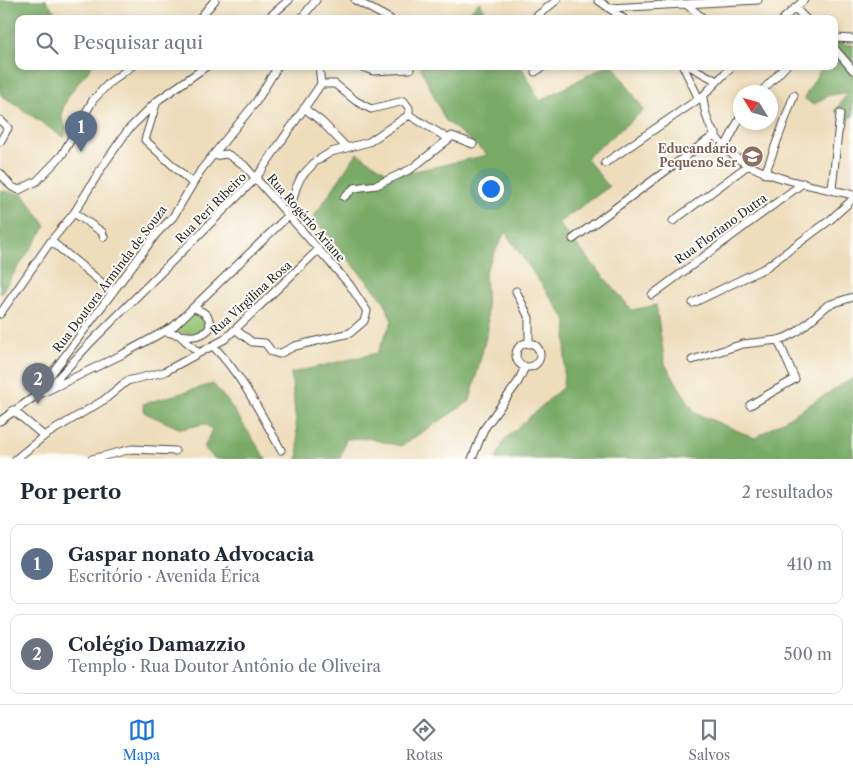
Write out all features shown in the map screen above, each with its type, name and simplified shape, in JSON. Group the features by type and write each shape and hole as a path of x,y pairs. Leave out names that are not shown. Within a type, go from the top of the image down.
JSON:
{"street":[{"path":"202,15 215,0"},
{"path":"272,15 289,0"},
{"path":"304,15 316,0"},
{"path":"355,0 383,15"},
{"path":"537,15 557,0"},
{"path":"598,0 618,14"},
{"path":"610,8 758,0"},
{"path":"787,15 804,0"},
{"path":"687,5 699,15"},
{"path":"795,8 802,15"},
{"path":"838,38 853,39"},
{"path":"838,53 853,70"},
{"path":"0,173 12,187 19,190 37,181 62,155 94,100 109,83 127,70"},
{"path":"0,314 51,241 74,213 119,141 157,101 201,70"},
{"name":"Rua Doutora Arminda de Souza","path":"0,421 34,397 157,233 173,217 192,182 256,102 276,70"},
{"path":"319,70 321,84 335,84 356,101 371,109 404,101 409,108 409,115"},
{"path":"370,70 392,70"},
{"path":"685,70 701,97 706,114 716,134 725,147 747,166 765,174 853,195"},
{"path":"696,70 717,81"},
{"path":"605,163 701,97 728,70"},
{"path":"768,85 782,70"},
{"name":"Rua Peri Ribeiro","path":"46,391 109,324 256,178 321,84"},
{"path":"765,174 794,95"},
{"path":"157,101 145,140 192,182"},
{"path":"304,108 322,122 346,148"},
{"path":"832,189 840,114"},
{"path":"409,115 449,138"},
{"path":"34,397 166,332 194,308 289,214 296,188 308,168 323,156 369,142 409,115"},
{"path":"0,120 8,128 0,142"},
{"path":"725,147 734,130"},
{"path":"574,239 716,134"},
{"path":"344,198 354,188 377,185 411,169 452,136 473,144"},
{"name":"Rua Rogério Ariane","path":"212,156 227,154 233,156 256,178 365,304 367,316 361,325 350,333 300,345 276,354 265,343 254,343 236,330"},
{"path":"673,221 747,166"},
{"name":"Rua Floriano Dutra","path":"652,295 803,183"},
{"path":"693,303 764,268 830,220 853,199"},
{"path":"74,213 102,232 104,238"},
{"path":"51,241 113,292"},
{"name":"Rua Virgilina Rosa","path":"16,459 44,436 104,400 127,381 164,372 214,347 236,330 318,250"},
{"path":"516,291 529,318 529,344"},
{"path":"692,360 743,344 778,340 798,331 828,305 853,297"},
{"path":"166,332 196,336 209,329 210,318 206,313 194,308"},
{"path":"178,334 199,353"},
{"path":"750,405 795,379 778,340"},
{"path":"529,344 536,346 539,357 533,366 525,367 518,362 516,355 519,347 529,344"},
{"path":"214,347 228,362 248,390 281,450"},
{"path":"472,459 484,428 518,382 525,367"},
{"path":"13,410 44,436"},
{"path":"92,459 132,449 175,451"}],"green space":[{"path":"0,0 46,0 57,15 15,15 15,70 89,70 69,95 62,112 62,120 66,127 64,138 0,94"},
{"path":"479,2 488,15 466,15"},
{"path":"838,43 853,45 853,116 848,118 835,111 848,92 827,96 813,105 804,98 820,70 838,70"},
{"path":"422,70 523,70 540,101 598,70 617,70 644,110 586,158 609,187 558,223 632,310 656,305 665,364 695,413 755,438 853,378 853,459 496,459 505,439 563,387 567,321 505,232 485,272 488,329 470,401 401,446 367,438 346,439 340,459 296,459 299,455 291,373 377,353 392,321 384,301 313,218 357,153 393,176 488,155 445,120"},
{"path":"0,191 23,194 46,226 0,294"},
{"path":"194,311 204,315 208,328 197,334 172,332"},
{"path":"213,384 229,403 266,459 215,459 204,448 212,429 204,424 181,429 145,413 143,404"}],"place":[{"name":"Gaspar nonato Advocacia","path":"81,152"},
{"name":"Educandário Pequeno Ser","path":"753,156"},
{"name":"Colégio Damazzio","path":"38,404"}]}
